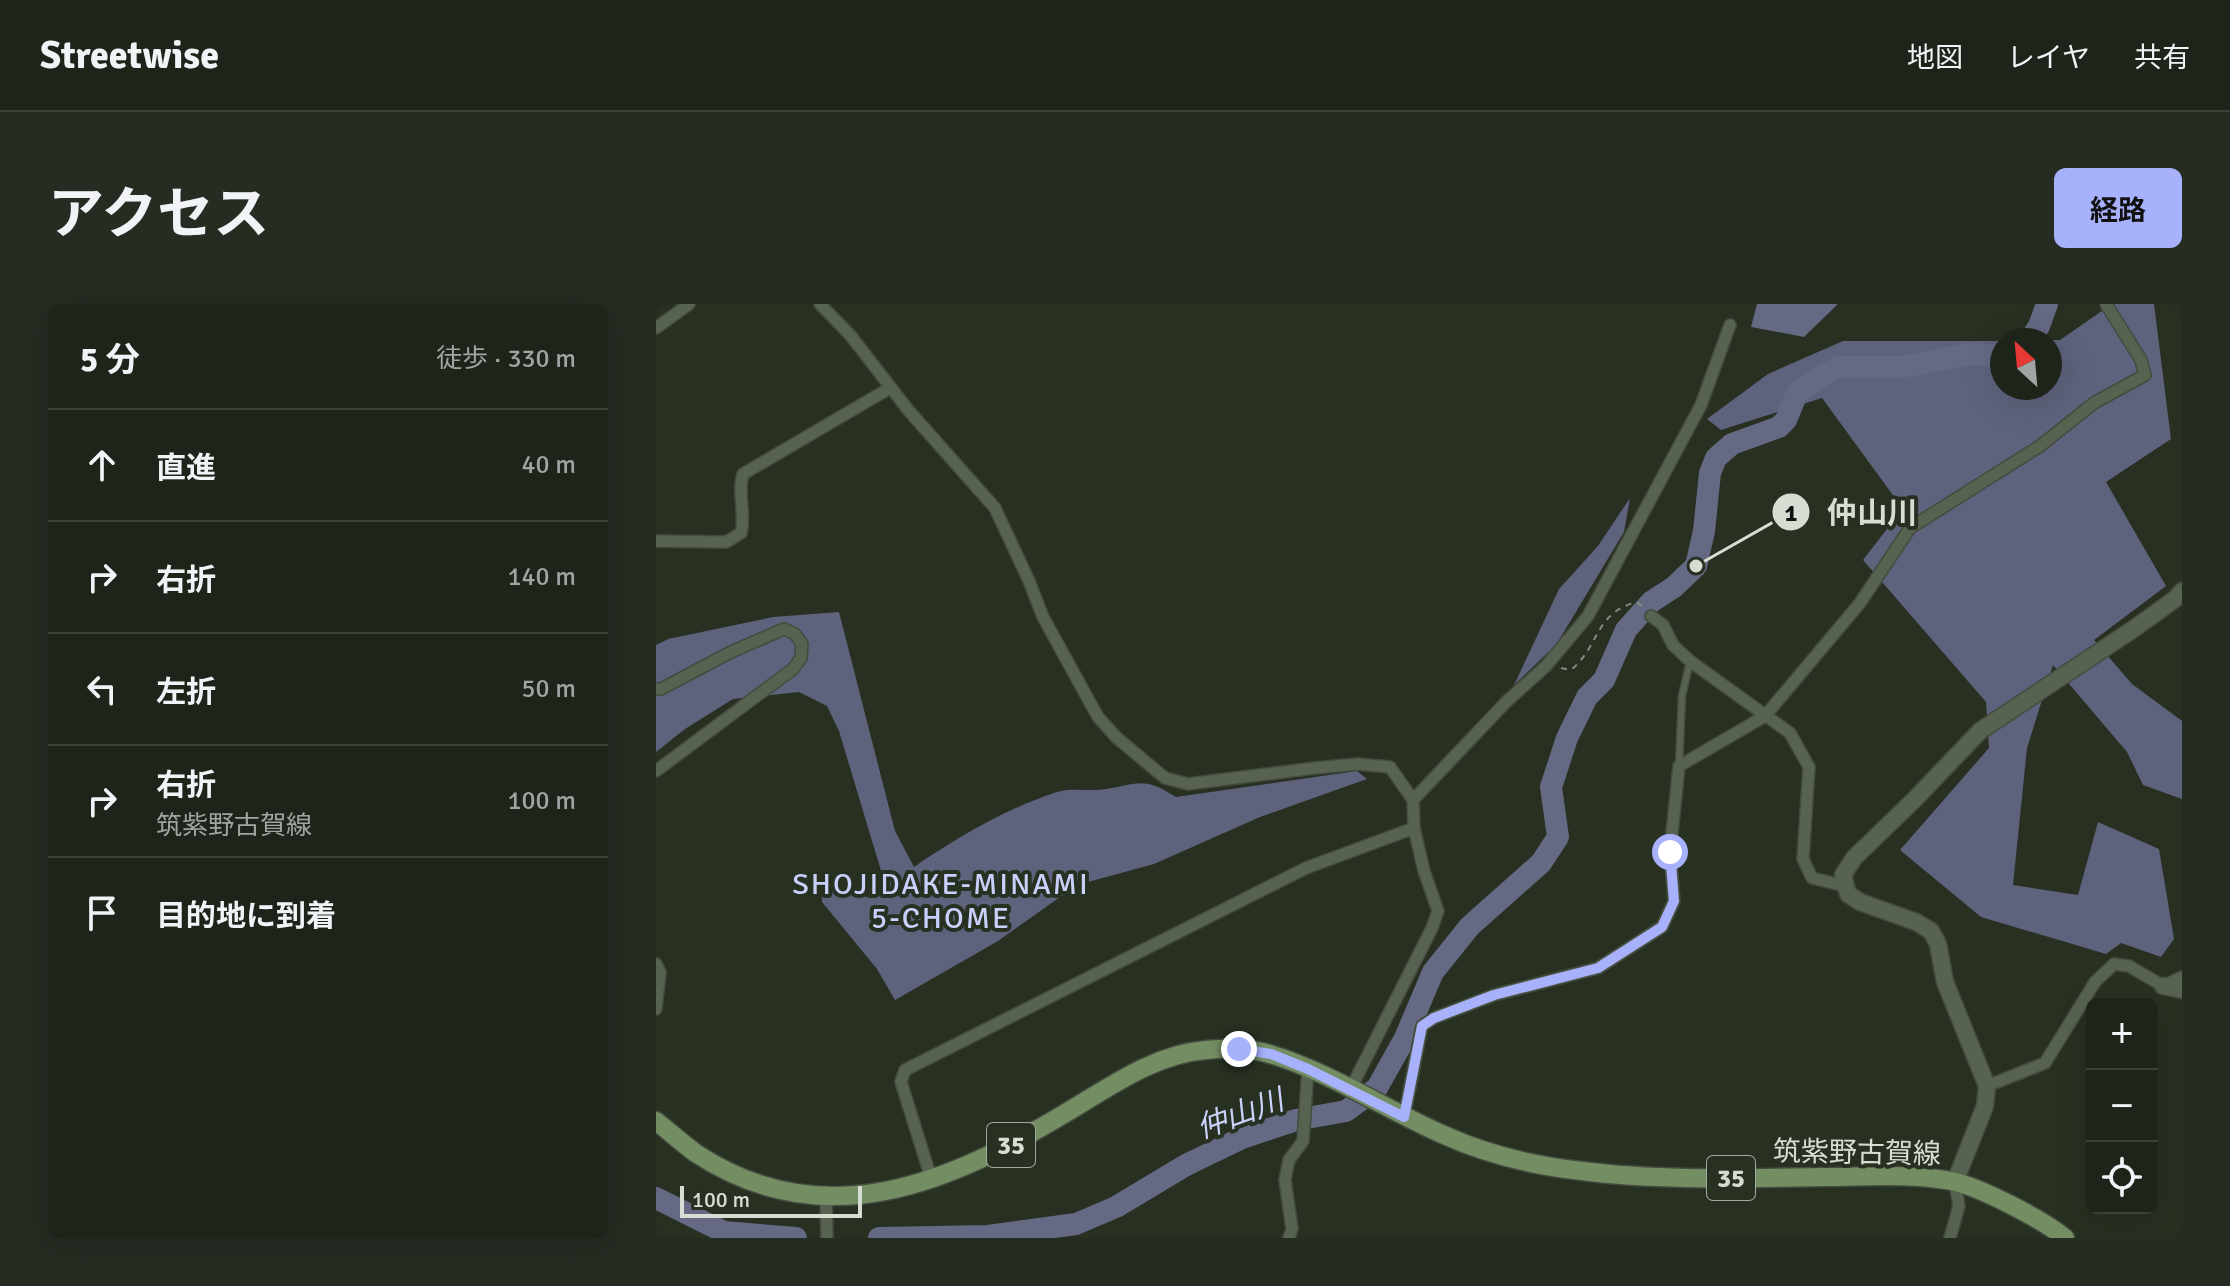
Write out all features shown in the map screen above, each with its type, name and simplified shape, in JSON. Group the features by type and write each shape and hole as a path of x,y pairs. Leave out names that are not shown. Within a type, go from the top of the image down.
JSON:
{"main road":[{"name":"筑紫野古賀線","path":"656,1121 697,1153 753,1182 826,1199 886,1193 932,1181 1018,1142 1129,1075 1165,1059 1202,1050 1239,1049 1271,1054 1308,1069 1398,1115 1496,1155 1582,1172 1713,1179 1916,1177 1955,1182 1984,1192 2065,1238"}],"street":[{"path":"656,328 689,304"},
{"path":"820,304 851,336 890,388 995,508 1043,617 1098,717 1117,738 1165,778 1188,784 1315,768 1379,764 1390,767 1413,800 1414,828 1438,911 1356,1093"},
{"path":"1398,1115 1422,1026 1434,1018 1494,995 1598,968 1662,927 1674,901 1670,852 1679,766 1765,716 1860,603 1910,528 2040,446 2094,403 2145,375 2141,360 2106,304"},
{"path":"1413,800 1506,702 1550,662 1588,616 1701,405 1730,325"},
{"path":"656,541 726,542 741,533 740,482 743,474 890,388"},
{"path":"1950,1238 1959,1206 1955,1182 1985,1106 1987,1086 1945,982 1938,944 1931,931 1916,922 1860,902 1848,894 1843,875 1854,858 1980,731 2135,628 2182,591"},
{"path":"1651,616 1663,625 1673,645 1690,661 1790,733 1809,767 1803,859 1812,878 1845,886"},
{"path":"656,689 784,629 795,634 802,644 801,658 793,669 656,771"},
{"path":"932,1181 901,1082 905,1070 1306,868 1414,828"},
{"path":"656,964 660,972 656,1009"},
{"path":"1987,1086 2045,1063 2095,982 2114,964 2129,966 2163,986 2182,990"},
{"path":"2163,986 2182,977"},
{"path":"1289,1238 1292,1229 1285,1180 1289,1160 1303,1141 1308,1069"},
{"path":"826,1199 827,1238"}],"lane":[{"path":"1679,766 1682,696 1690,661"}],"path":[{"path":"1550,662 1571,670 1579,663 1608,615 1616,610 1637,602 1651,616"}],"shaded area":[{"path":"1757,304 1838,304 1804,337 1751,327"},
{"path":"2112,304 2154,304 2171,439 2106,482 2166,586 2094,640 2132,684 2182,721 2182,799 2143,785 2127,752 2053,665 2027,748 2013,885 2078,895 2098,822 2159,849 2174,939 2161,957 2121,943 2106,954 1981,917 1900,850 1989,748 1986,702 1863,560 1900,512 1895,498 1822,398 1721,430 1707,419 1768,374 1843,341 1990,341 1990,400 2062,400 2062,339"},
{"path":"1630,498 1624,532 1556,645 1514,685 1559,589 1598,546"},
{"path":"839,612 895,831 914,867 1001,815 1063,791 1100,790 1142,783 1156,786 1176,797 1357,771 1367,779 1260,817 1154,864 1077,885 998,941 895,1000 877,969 822,902 821,883 870,898 888,894 839,731 827,706 799,692 733,699 685,729 656,752 656,645 668,639 773,617"}],"waterway":[{"name":"仲山川","path":"2038,328 2047,304"},
{"name":"仲山川","path":"879,1238 988,1236 1076,1224 1116,1207 1186,1165 1242,1138 1296,1120 1346,1111 1377,1088 1405,1038 1433,972 1470,926 1541,863 1558,837 1551,787 1567,738 1587,697 1604,680 1626,630 1651,602 1674,587 1696,566 1704,531 1710,473 1716,458 1732,444 1779,427 1786,420 1798,391 1838,367 1902,367 1969,354 1990,355"},
{"name":"仲山川","path":"656,1198 724,1232 796,1238"}],"place":[{"name":"仲山川","path":"1696,566"}],"district":[{"name":"SHOJIDAKE-MINAMI 5-CHOME","path":"941,901"}],"route":[{"path":"1239,1049 1271,1054 1308,1069 1404,1117 1422,1026 1434,1018 1494,995 1598,968 1662,927 1674,901 1670,852"}]}
